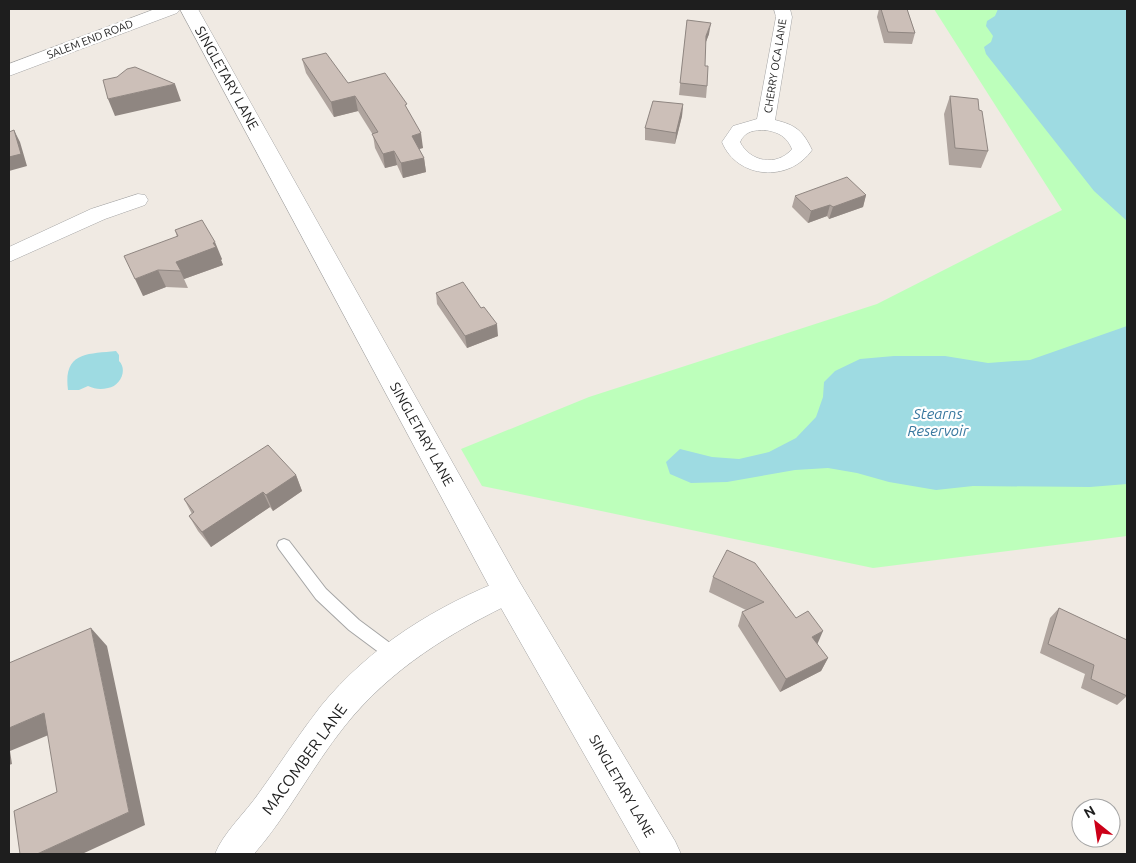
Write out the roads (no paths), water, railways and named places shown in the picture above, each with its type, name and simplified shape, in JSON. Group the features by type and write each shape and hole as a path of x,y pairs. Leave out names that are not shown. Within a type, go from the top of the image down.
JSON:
{"street":[{"name":"SALEM END ROAD","path":"9,70 171,9"},
{"name":"SINGLETARY LANE","path":"189,9 508,591 662,854"},
{"name":"CHERRY OCA LANE","path":"765,124 784,17 782,9"},
{"path":"9,255 98,214 138,200"},
{"name":"MACOMBER LANE","path":"232,854 272,805 333,715 363,682 393,654 434,627 463,611 508,591"}],"lane":[{"path":"284,545 321,594 354,624 393,654"}],"water":[{"path":"998,9 1127,9 1127,221 1094,191 986,54 984,47 991,42 993,36 986,26 987,21 995,16"},
{"name":"Stearns Reservoir","path":"1127,326 1127,484 1090,487 973,486 936,490 889,482 857,473 828,468 795,470 727,482 691,483 670,474 666,462 680,449 712,457 739,459 769,452 796,438 816,417 823,397 824,382 835,371 860,359 894,356 945,356 988,363 1030,360"},
{"path":"116,351 119,355 123,373 116,384 102,389 88,386 79,390 68,390 67,378 69,368 79,357"}]}
